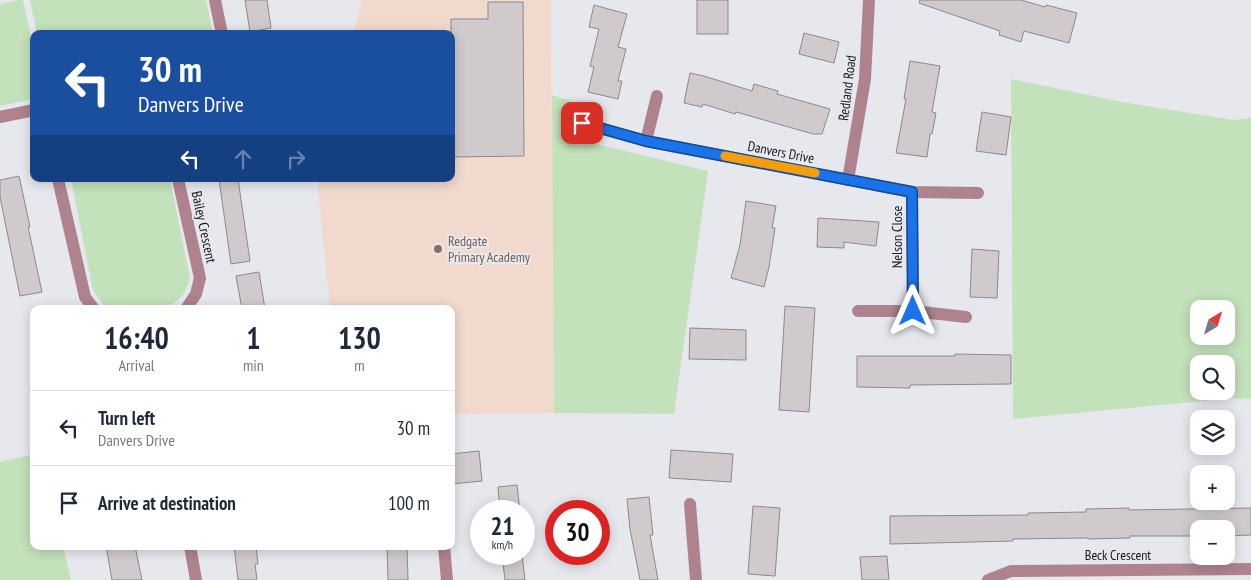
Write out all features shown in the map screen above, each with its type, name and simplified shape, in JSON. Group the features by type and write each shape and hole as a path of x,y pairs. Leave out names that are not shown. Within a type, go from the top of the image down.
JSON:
{"street":[{"path":"215,0 221,30"},
{"name":"Redland Road","path":"848,180 865,79 868,0"},
{"path":"646,141 657,96"},
{"path":"0,117 30,111"},
{"name":"Danvers Drive","path":"582,123 646,141 912,192 978,193"},
{"path":"59,182 85,297 91,305"},
{"name":"Bailey Crescent","path":"179,182 200,278 196,294 189,305"},
{"name":"Nelson Close","path":"912,192 913,311"},
{"path":"858,310 913,311 966,317"},
{"path":"690,504 696,580"},
{"path":"191,550 196,580"},
{"path":"444,550 447,580"},
{"name":"Beck Crescent","path":"988,580 1010,570 1251,569"}],"shaded area":[{"name":"Redgate Primary Academy","path":"362,0 551,0 554,413 455,414 455,305 330,305 319,182 455,182 455,30 354,30"}],"green space":[{"path":"23,0 30,32 30,100 0,106 0,4"},
{"path":"30,0 206,0 212,30 36,30"},
{"path":"1011,79 1122,102 1233,120 1251,118 1251,399 1235,398 1235,355 1190,355 1190,400 1213,400 1013,419"},
{"path":"552,95 571,101 563,136 708,171 674,414 554,413"},
{"path":"72,182 171,182 190,278 185,291 178,300 170,305 104,305 93,291"},
{"path":"30,455 30,550 64,550 71,580 0,580 0,462"}],"building":[{"path":"245,0 267,0 271,28 250,30"},
{"path":"697,0 728,0 728,34 697,34"},
{"path":"920,0 1021,0 1077,13 1069,43 1024,31 1021,42 999,35 1000,31 919,3"},
{"path":"488,2 523,2 524,156 455,157 455,30 451,30 451,19 488,19"},
{"path":"594,5 627,14 618,47 626,49 618,81 622,81 618,99 588,92 594,67 590,66 599,29 589,27"},
{"path":"804,33 839,42 834,63 799,54"},
{"path":"910,61 940,66 932,112 936,113 932,134 930,134 927,157 896,153 906,99 904,99"},
{"path":"690,73 752,91 754,84 778,91 777,94 830,109 822,134 813,134 703,104 702,107 684,103"},
{"path":"982,112 1011,117 1006,155 976,151"},
{"path":"19,176 42,292 20,296 0,197 0,180"},
{"path":"219,182 238,182 250,261 231,264"},
{"path":"746,201 776,206 772,228 775,228 764,287 731,278 740,245"},
{"path":"818,218 879,222 876,246 844,242 844,248 817,247"},
{"path":"972,249 999,251 997,298 970,297"},
{"path":"259,272 264,305 241,305 236,276"},
{"path":"785,306 815,308 809,412 779,410"},
{"path":"690,328 746,330 746,360 689,359"},
{"path":"955,354 1011,355 1011,384 910,385 910,388 857,387 857,356 955,356"},
{"path":"671,450 733,454 731,482 669,478"},
{"path":"479,451 482,481 455,484 455,454"},
{"path":"517,485 519,500 499,500 498,487"},
{"path":"649,497 653,535 650,535 658,580 640,580 630,529 627,499"},
{"path":"753,506 780,508 775,576 748,574"},
{"path":"1235,508 1251,508 1251,535 1235,536 1235,520 1190,520 1190,536 1013,539 1013,541 890,544 890,516 1028,515 1028,513 1086,512 1086,509 1235,510"},
{"path":"107,550 136,550 142,580 112,580"},
{"path":"234,550 256,550 258,564 255,564 257,580 238,580"},
{"path":"387,550 407,550 408,580 388,580"},
{"path":"887,556 889,580 862,580 860,557"},
{"path":"503,565 523,565 525,580 505,580"}],"slow traffic":[{"path":"725,156 815,173"}],"place":[{"name":"Redgate Primary Academy","path":"438,249"}],"route":[{"path":"582,123 646,141 912,192 913,311"}]}
